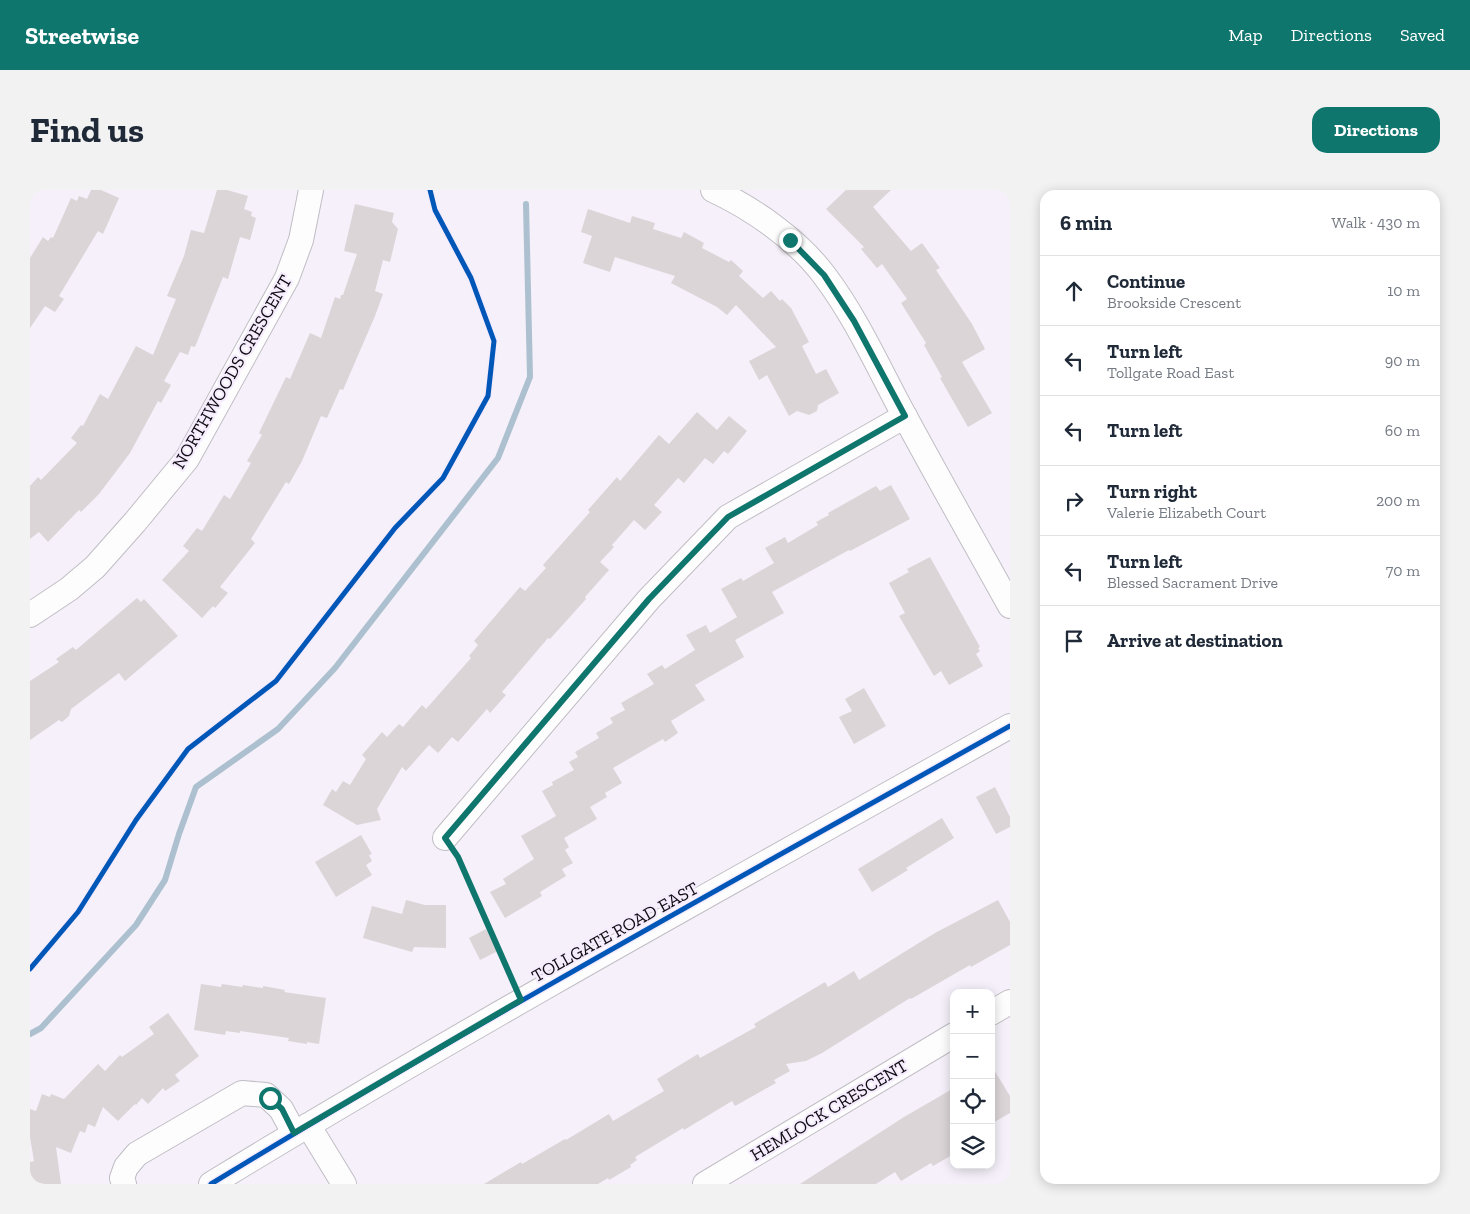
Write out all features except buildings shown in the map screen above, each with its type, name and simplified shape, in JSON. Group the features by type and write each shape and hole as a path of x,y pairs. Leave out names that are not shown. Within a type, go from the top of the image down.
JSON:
{"street":[{"name":"NORTHWOODS CRESCENT","path":"30,615 69,589 95,567 187,459 287,278 301,240 311,190"},
{"path":"713,190 727,196 763,219 790,240 824,275 854,321 1010,606"},
{"path":"445,838 649,599 728,517 905,416"},
{"name":"TOLLGATE ROAD EAST","path":"211,1184 521,1000 1010,726"},
{"path":"995,1011 1010,1002"},
{"name":"HEMLOCK CRESCENT","path":"705,1184 950,1037"},
{"path":"124,1184 122,1178 126,1167 137,1154 242,1093 266,1095 282,1109 301,1129 344,1184"}],"path":[{"path":"445,838 458,857 521,1000"}],"waterway":[{"path":"30,1034 41,1028 136,925 165,880 196,787 278,729 335,668 498,458 530,377 526,204"}],"cycle path":[{"path":"30,969 78,912 136,820 188,749 276,681 395,528 443,478 488,396 494,341 471,278 435,210 430,190"},
{"path":"211,1184 508,1008 1010,726"}],"route":[{"path":"270,1098 282,1109 294,1133 521,1000 458,857 445,838 649,599 728,517 905,416 854,321 824,275 790,240"}]}
